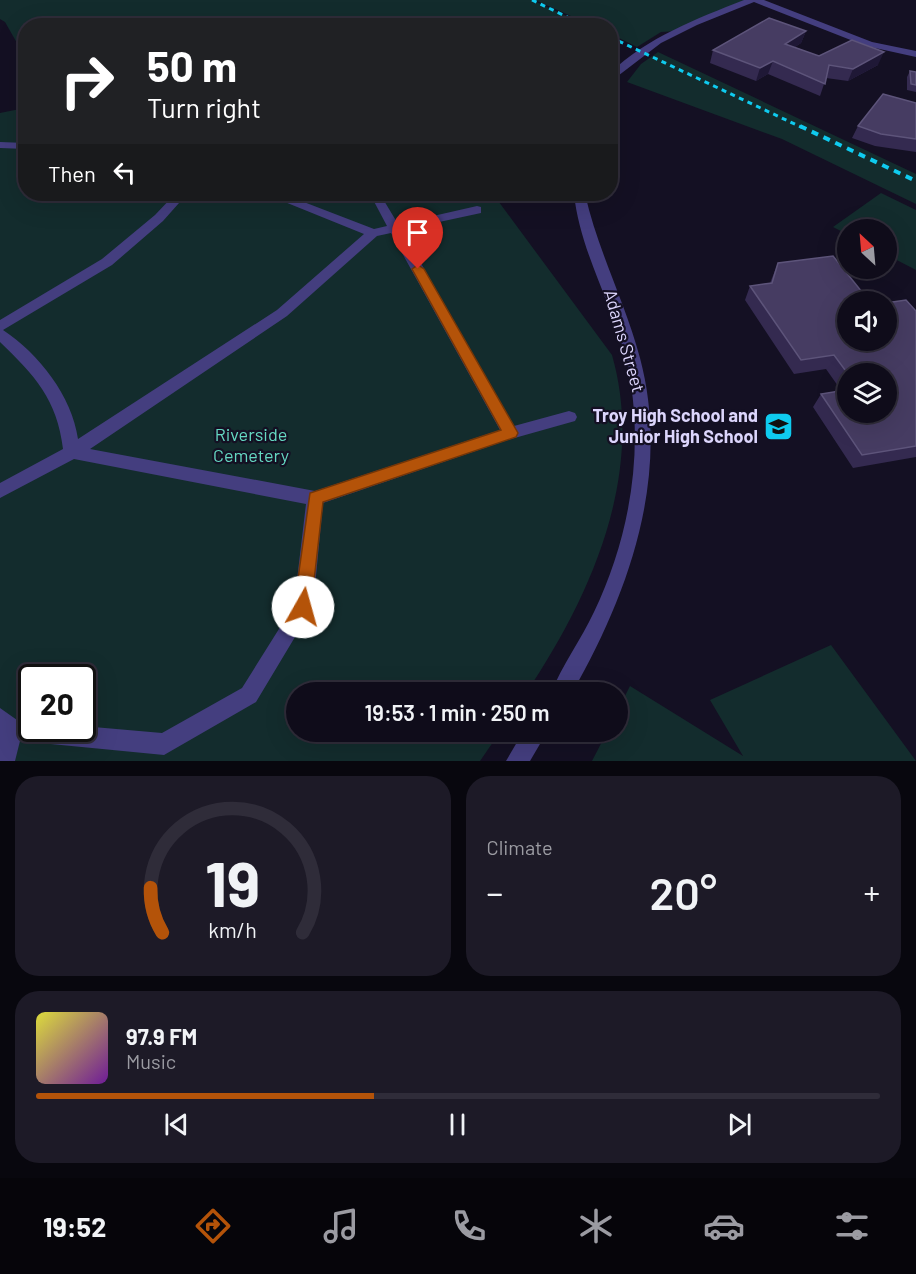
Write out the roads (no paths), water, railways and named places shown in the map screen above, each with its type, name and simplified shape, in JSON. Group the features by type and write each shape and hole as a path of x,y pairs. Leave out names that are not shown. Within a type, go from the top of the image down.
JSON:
{"street":[{"path":"618,71 662,39 751,0"},
{"path":"757,0 869,44 916,54"},
{"path":"0,145 18,146"},
{"path":"0,326 106,262 159,218 175,201"},
{"path":"292,201 373,233"},
{"path":"379,201 510,433"},
{"name":"Adams Street","path":"567,682 602,620 626,554 639,502 643,450 642,411 633,359 585,220 581,201"},
{"path":"0,491 72,452 282,313 373,233 477,210"},
{"path":"0,334 35,367 61,402 70,428 72,452"},
{"path":"72,452 315,498 510,433 569,417"},
{"path":"4,761 6,725 164,744 249,695 303,607 315,498"},
{"path":"517,761 529,742"}],"railway":[{"path":"532,0 569,18"},
{"path":"618,41 803,128"},
{"path":"800,126 916,181"}],"place":[{"name":"Troy High School and Junior High School","path":"779,426"}],"park label":[{"name":"Riverside Cemetery","path":"251,445"}]}
